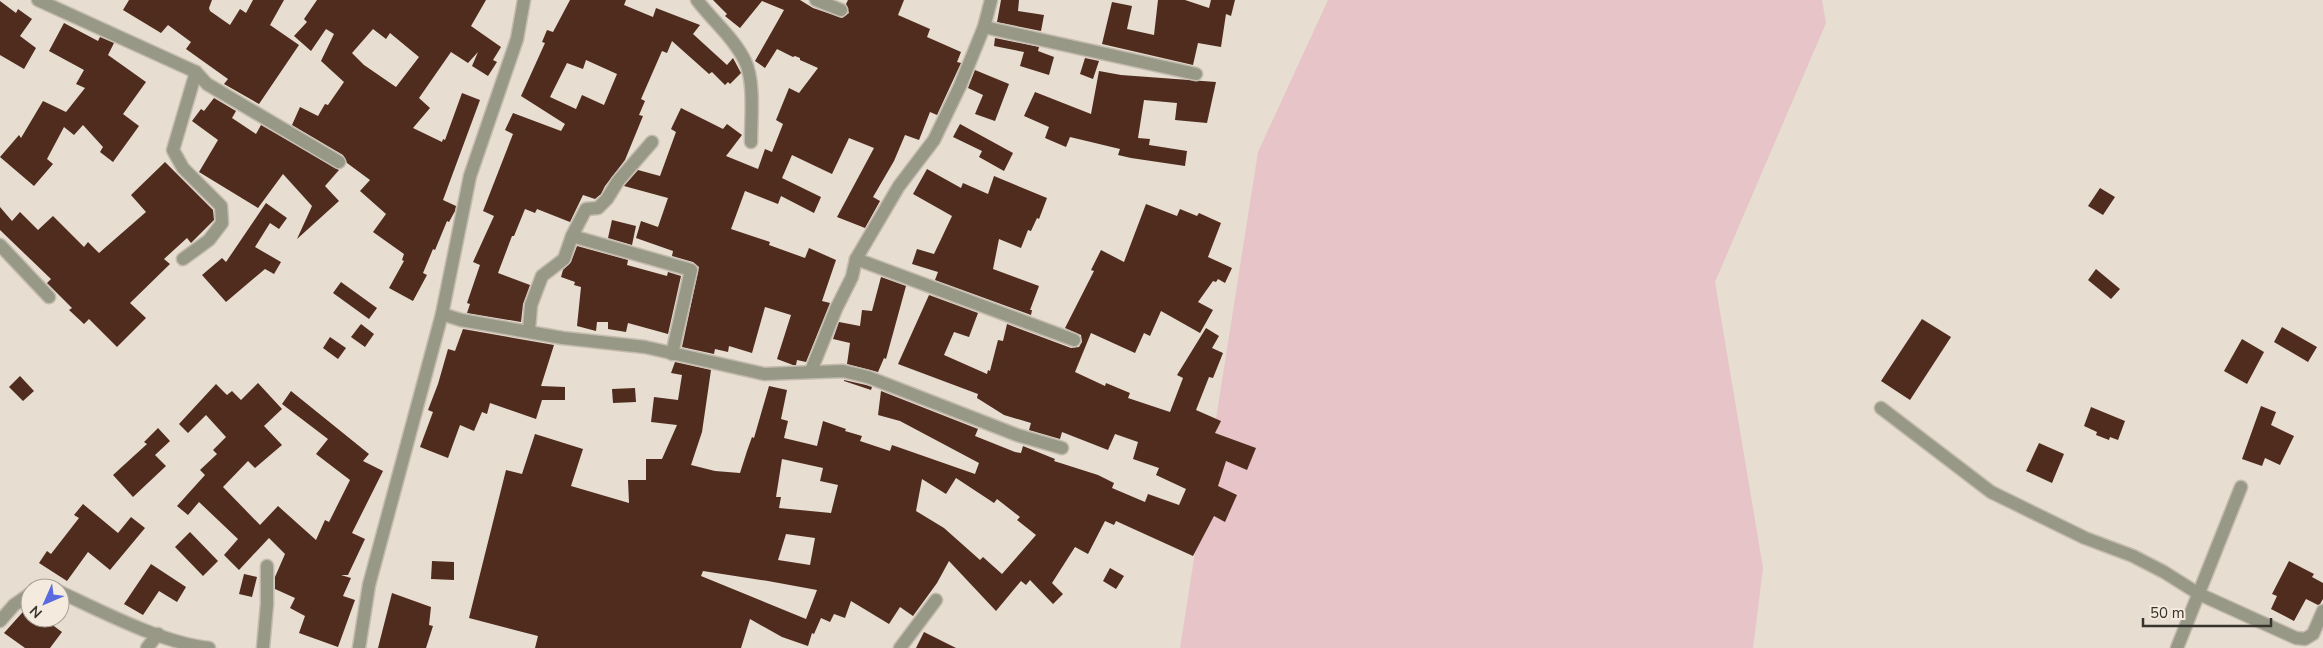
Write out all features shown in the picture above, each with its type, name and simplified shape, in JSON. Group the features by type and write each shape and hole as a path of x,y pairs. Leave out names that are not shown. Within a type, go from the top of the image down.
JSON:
{"street":[{"path":"38,0 196,72 207,84 339,162"},
{"path":"358,648 369,585 442,314 470,176 517,39 524,0"},
{"path":"697,0 723,30 746,62 751,95 751,142"},
{"path":"816,0 841,10"},
{"path":"811,371 836,309 852,277 856,259 899,186 934,140 960,86 984,27 991,0"},
{"path":"984,27 1196,74"},
{"path":"183,259 209,240 222,223 221,206 183,168 173,150 196,72"},
{"path":"529,330 532,305 542,276 564,259 572,236 586,209 598,208 607,199 618,181 652,142"},
{"path":"572,236 691,270 672,354"},
{"path":"0,245 49,297"},
{"path":"856,259 1074,340"},
{"path":"442,314 461,320 529,330 563,338 645,347 764,374 843,371 868,376 1016,435 1062,448"},
{"path":"1881,408 1991,492 2085,538 2133,556 2164,572 2199,594 2296,638 2305,639 2313,634 2323,611"},
{"path":"2177,648 2240,487"},
{"path":"263,648 267,604 267,566"},
{"path":"70,596 158,634 197,647 209,648"},
{"path":"0,621 14,604 20,600"},
{"path":"900,648 936,600"},
{"path":"146,648 158,634"}],"shaded area":[{"path":"1328,0 1822,0 1826,23 1715,282 1763,568 1753,648 1180,648 1258,152"}],"building":[{"path":"129,0 212,0 209,8 210,11 230,25 240,9 246,13 253,0 284,0 270,25 299,45 259,104 224,84 228,79 186,49 191,42 168,25 161,33 123,10"},
{"path":"317,0 486,0 471,26 501,47 493,60 497,62 488,76 472,66 478,52 468,63 451,52 419,98 430,108 413,128 442,142 443,139 445,140 462,93 480,100 443,200 456,206 455,211 449,222 447,221 435,250 433,249 423,273 427,275 413,301 389,288 404,261 402,260 404,254 373,232 386,214 360,191 370,180 347,163 343,155 292,125 300,107 318,116 325,104 328,105 344,82 321,61 334,34 326,29 311,51 294,36 307,22 304,19","holes":["373,29 386,39 390,33 419,57 396,87 364,65 352,53"]},
{"path":"570,0 626,0 624,5 653,17 656,8 700,25 693,34 727,65 733,58 741,73 730,84 728,82 725,85 712,72 709,74 672,41 667,53 662,51 641,99 645,101 639,115 643,116 625,160 601,194 595,199 583,195 570,222 537,209 535,213 525,209 498,273 530,285 523,304 521,322 467,313 470,304 467,303 480,265 473,262 494,216 483,211 513,134 505,130 513,113 561,131 565,124 521,96 545,43 542,42 547,30 553,32","holes":["586,60 617,74 604,105 582,95 576,109 550,97 567,63 583,69"]},
{"path":"713,0 800,0 813,8 842,18 849,13 846,4 848,0 904,0 898,15 930,29 927,37 961,52 957,62 961,63 937,115 930,112 919,140 905,135 894,161 873,197 880,201 865,228 837,217 874,148 849,138 832,174 792,155 782,178 821,197 814,213 781,196 778,204 745,191 731,229 770,242 769,245 805,258 809,248 836,260 822,301 830,303 806,362 797,360 796,365 777,359 791,315 765,307 752,353 729,346 728,352 715,349 714,354 682,347 699,267 693,262 672,256 673,251 636,238 641,221 658,227 668,198 624,186 638,170 660,176 676,132 671,129 681,108 723,129 727,124 742,135 726,156 758,169 765,149 772,152 783,124 776,120 789,88 799,93 818,68 800,60 800,58 793,57 777,49 765,68 755,61 784,10 762,1 740,28 725,16 727,14"},
{"path":"1001,0 1019,0 1018,11 1044,15 1041,31 997,22"},
{"path":"1158,0 1185,0 1209,8 1211,0 1235,0 1231,16 1226,14 1221,47 1198,43 1193,65 1102,44 1112,2 1132,6 1127,29 1154,35"},
{"path":"0,1 16,13 18,9 32,19 20,36 36,48 24,69 0,55"},
{"path":"64,23 98,41 100,37 114,43 108,55 146,82 123,114 139,126 113,162 100,152 103,147 83,125 74,135 64,127 47,159 53,164 34,186 0,157 19,135 21,138 43,101 66,112 85,88 76,84 84,70 49,51"},
{"path":"995,38 1039,47 1038,51 1054,57 1049,75 1020,66 1024,52 994,46"},
{"path":"1085,58 1099,61 1093,79 1080,74"},
{"path":"975,70 1009,84 995,121 975,114 983,95 968,88"},
{"path":"1099,71 1121,75 1216,82 1207,123 1175,120 1177,103 1144,100 1138,138 1150,139 1149,145 1187,151 1185,166 1118,155 1120,149 1070,137 1066,147 1045,138 1049,127 1024,116 1035,92 1091,114"},
{"path":"214,98 236,111 232,118 256,134 261,125 339,170 325,186 339,201 297,239 312,206 283,174 258,208 199,172 218,140 192,121 201,109 204,111"},
{"path":"960,124 1013,153 1004,171 979,157 982,151 953,137"},
{"path":"165,162 213,210 214,220 191,243 187,238 164,259 170,264 130,303 146,318 117,347 89,319 84,324 69,310 72,308 47,283 51,279 0,230 0,207 12,221 20,212 38,230 53,216 84,247 88,242 99,253 146,212 131,195"},
{"path":"927,169 961,188 963,183 988,194 994,176 1047,198 1039,219 1037,218 1031,231 1028,230 1021,248 999,239 993,269 1039,286 1030,310 1032,310 1031,315 935,280 938,272 912,264 917,249 934,254 952,216 913,194"},
{"path":"2100,188 2115,197 2103,215 2088,206"},
{"path":"266,203 287,218 279,229 270,223 255,247 281,262 274,274 265,269 226,302 202,275 222,258 226,262"},
{"path":"1146,204 1177,216 1180,209 1197,216 1199,213 1221,223 1208,257 1232,268 1225,283 1218,279 1216,282 1213,281 1198,302 1213,310 1200,333 1161,311 1150,336 1144,333 1135,353 1091,333 1075,372 1105,386 1106,383 1130,393 1128,398 1170,412 1183,378 1177,375 1206,328 1219,336 1212,348 1223,353 1213,378 1209,377 1196,410 1221,421 1215,433 1256,448 1247,470 1226,461 1218,486 1237,495 1225,522 1214,516 1193,556 1116,521 1114,525 1105,521 1088,554 1075,547 1052,583 1063,594 1053,604 1030,580 1026,585 1021,581 996,611 949,561 937,583 913,616 900,607 889,624 851,601 845,618 834,614 830,622 821,618 814,634 812,633 808,646 782,637 750,619 741,648 535,648 538,636 469,618 506,470 522,474 535,434 583,449 571,486 629,503 628,480 646,480 646,459 662,459 677,425 651,422 654,397 678,400 682,375 671,373 675,362 711,370 702,432 691,465 715,471 740,473 752,437 754,438 769,386 787,390 781,419 788,421 784,438 817,446 823,421 862,436 860,441 890,451 892,445 975,474 979,463 900,421 878,415 881,391 978,429 975,436 1015,452 1021,453 1023,446 1055,459 1054,461 1098,475 1114,483 1112,488 1145,502 1148,494 1179,505 1186,489 1156,475 1159,468 1133,459 1138,442 1115,434 1108,450 1062,432 1060,439 1029,430 1031,423 1004,415 977,398 978,394 898,364 929,295 978,313 969,337 954,332 944,355 987,374 988,370 990,371 998,340 1003,341 1007,324 1071,348 1079,347 1082,342 1081,335 1065,328 1094,271 1091,270 1101,250 1124,262","holes":["782,459 823,468 820,481 838,485 831,513 779,508 781,497 776,497","956,478 994,503 997,499 1020,517 1017,520 1036,535 1002,574 983,557 980,560 944,528 916,511 922,479 946,494","786,534 815,538 810,565 778,560","703,571 817,590 806,619 701,576"]},
{"path":"612,220 636,226 632,245 608,238"},
{"path":"577,246 628,260 627,265 667,276 668,272 681,276 668,334 628,323 626,332 608,329 608,322 597,322 596,331 577,326 581,287 574,285 575,282 561,277 563,270 571,262"},
{"path":"2096,269 2120,289 2111,299 2088,280"},
{"path":"881,277 906,286 886,359 884,358 878,372 847,364 850,343 833,339 839,322 860,326 862,310 872,311"},
{"path":"341,282 377,308 369,319 333,293"},
{"path":"1922,319 1951,337 1910,400 1881,381"},
{"path":"361,324 374,334 365,347 351,337"},
{"path":"2282,327 2317,347 2308,362 2274,342"},
{"path":"463,329 554,345 541,386 565,387 565,400 542,400 536,419 490,403 487,414 482,412 474,431 460,425 448,458 420,447 433,412 428,410 448,349 455,351"},
{"path":"330,337 346,348 338,359 323,348"},
{"path":"2242,339 2264,352 2247,384 2224,371"},
{"path":"20,376 34,391 23,401 9,387"},
{"path":"844,380 866,385 872,387 871,390"},
{"path":"258,383 282,409 264,426 282,445 255,468 248,461 223,487 260,525 278,506 316,540 325,520 329,522 350,480 316,454 328,439 282,404 291,391 369,454 363,461 383,471 352,533 365,539 348,575 341,575 351,578 343,596 355,600 338,647 299,633 305,616 290,608 295,598 275,589 275,577 285,554 269,538 239,570 224,555 238,539 199,502 188,515 177,506 205,475 200,470 217,454 213,450 226,437 206,415 188,433 179,424 216,384 227,395 232,391 241,400"},
{"path":"635,388 636,402 613,403 612,389"},
{"path":"2261,406 2276,412 2271,425 2294,436 2280,465 2265,458 2262,466 2242,459"},
{"path":"2091,407 2125,421 2118,440 2110,437 2109,440 2096,435 2097,432 2084,426"},
{"path":"158,428 170,441 155,455 166,466 133,497 113,475 147,444 144,442"},
{"path":"2039,443 2064,454 2052,483 2026,471"},
{"path":"83,504 118,533 131,517 145,528 110,570 88,552 69,578 62,578 39,563 47,551 51,554 79,518 74,515"},
{"path":"190,532 218,561 203,576 175,547"},
{"path":"432,561 454,562 454,580 431,579"},
{"path":"2289,561 2314,574 2312,577 2323,583 2323,599 2320,604 2318,605 2306,599 2294,621 2271,609 2277,596 2272,594"},
{"path":"151,564 186,587 177,602 159,591 143,615 124,604"},
{"path":"1110,568 1124,576 1116,589 1103,581"},
{"path":"244,574 257,577 252,597 239,594"},
{"path":"392,593 431,607 429,625 433,626 426,648 378,648"},
{"path":"20,615 20,628 57,628 62,632 50,648 25,648 4,633"},
{"path":"924,632 956,648 916,648"}]}
